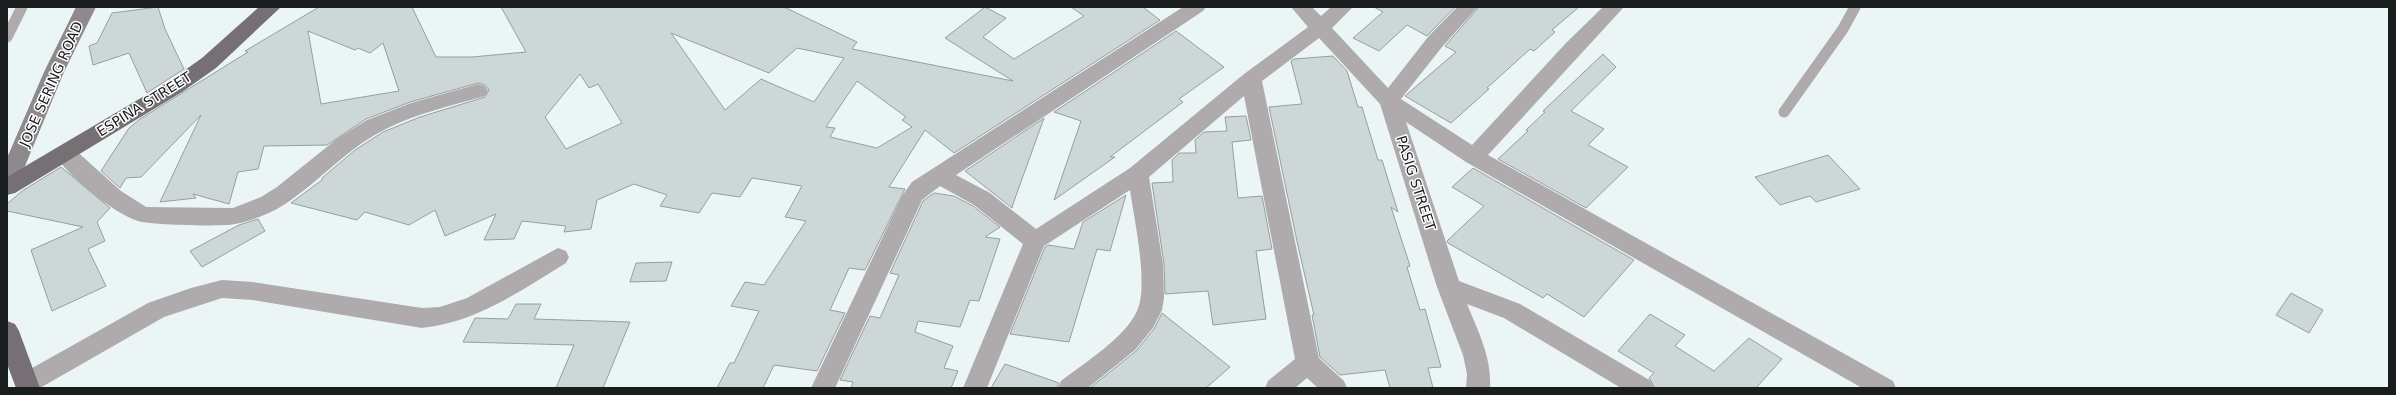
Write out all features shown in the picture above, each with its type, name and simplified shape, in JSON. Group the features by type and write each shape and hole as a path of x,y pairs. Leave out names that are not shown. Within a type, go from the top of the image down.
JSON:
{"main road":[{"name":"JOSE SERING ROAD","path":"7,183 54,72 86,7"},
{"name":"ESPINA STREET","path":"7,187 175,87 209,63 271,7"},
{"path":"7,331 27,386"}],"street":[{"path":"823,388 913,196 920,188 1196,7"},
{"name":"PASIG STREET","path":"1301,7 1390,101 1449,287 1475,355 1479,374 1478,388"},
{"path":"975,388 1034,241 1138,174 1251,79 1320,27 1343,7"},
{"path":"1468,7 1435,42 1390,101 1474,157 1875,386"},
{"path":"1474,157 1573,48 1614,7"},
{"path":"1251,79 1308,363 1335,388"},
{"path":"65,153 116,199 136,212 145,215 240,215 260,210 275,202 330,154 375,125 424,107 478,91"},
{"path":"1070,388 1124,344 1140,328 1150,310 1154,290 1138,174"},
{"path":"938,175 982,199 1034,241"},
{"path":"27,386 156,310 191,297 222,288 253,291 422,318 437,318 480,302 558,257"},
{"path":"1449,287 1512,311 1642,388"},
{"path":"1277,388 1308,363"}],"lane":[{"path":"7,37 22,7"},
{"path":"1784,112 1843,30 1855,7"}],"building":[{"path":"158,7 165,29 184,69 147,93 129,53 93,65 89,46 97,43 112,13"},
{"path":"319,7 412,7 436,57 472,57 526,52 501,7 784,7 857,42 852,49 1013,81 945,38 985,7 1006,18 983,37 1014,59 1084,16 1071,7 1143,7 1160,20 954,153 925,130 889,187 905,189 865,270 849,268 830,310 845,313 817,371 774,365 763,388 717,388 730,363 734,363 759,311 731,306 745,282 764,285 806,221 785,217 802,186 752,178 740,197 712,193 699,213 660,206 667,195 634,184 597,200 591,229 564,232 566,226 522,221 514,239 484,240 496,214 445,236 435,210 409,225 365,212 357,220 291,203 322,180 322,178 355,150 383,132 420,117 485,97 489,90 485,85 478,83 410,102 366,119 327,145 264,146 258,169 238,172 229,204 193,194 196,198 160,202 201,115 141,177 126,178 120,188 101,171 129,128 140,119 248,52 245,51","holes":["308,31 355,50 358,48 370,53 383,43 399,91 321,104","671,33 769,73 797,48 844,58 814,102 761,79 725,110","580,74 589,88 598,84 622,123 566,149 545,117","857,81 906,117 902,120 912,127 877,148 830,137 835,128 826,127"]},
{"path":"1374,7 1455,7 1427,36 1407,25 1379,51 1353,38 1383,12"},
{"path":"1479,7 1579,7 1552,30 1555,32 1534,51 1530,49 1451,123 1405,96 1456,52 1445,46"},
{"path":"1176,31 1224,67 1179,99 1183,102 1110,157 1115,157 1054,200 1081,121 1054,112"},
{"path":"1603,54 1616,67 1571,111 1604,129 1588,145 1628,167 1586,208 1498,159 1528,131 1526,130 1545,112 1543,111"},
{"path":"1333,56 1347,71 1358,107 1362,107 1378,160 1382,160 1398,212 1391,207 1410,266 1407,267 1420,310 1425,309 1441,367 1428,368 1433,388 1390,388 1385,370 1340,375 1320,357 1312,315 1314,315 1269,107 1302,104 1291,61 1294,59"},
{"path":"1246,116 1251,140 1232,142 1238,198 1262,196 1272,249 1256,251 1266,319 1213,325 1208,291 1165,294 1164,264 1152,183 1173,182 1172,160 1179,153 1196,153 1195,140 1204,132 1227,131 1225,117"},
{"path":"1044,118 1013,204 1012,208 965,171"},
{"path":"1828,155 1860,189 1816,202 1810,196 1780,205 1755,177"},
{"path":"61,167 110,208 97,222 105,241 88,249 106,286 52,311 31,250 83,227 7,211 7,204 22,191"},
{"path":"1473,168 1634,260 1584,317 1547,294 1543,298 1448,243 1447,241 1484,206 1452,187"},
{"path":"934,193 954,196 973,206 1000,227 985,237 1000,239 979,301 970,300 960,327 918,321 915,332 953,346 944,368 958,371 951,388 851,388 853,382 840,380 870,316 880,318 899,275 890,273 923,201"},
{"path":"1126,195 1110,251 1097,249 1069,342 1010,334 1045,247 1048,245 1074,249 1083,222"},
{"path":"258,219 265,231 202,267 190,251 239,225"},
{"path":"672,262 666,281 630,282 636,263"},
{"path":"2291,293 2323,310 2309,333 2276,315"},
{"path":"516,304 541,304 534,319 630,322 603,388 556,388 574,345 463,342 475,318 508,319"},
{"path":"1162,313 1230,367 1206,388 1090,388 1136,351 1154,329"},
{"path":"1650,314 1685,335 1675,346 1714,371 1749,338 1782,359 1756,388 1655,388 1649,378 1654,373 1618,351"},
{"path":"1005,364 1059,383 1057,388 991,388"}]}
